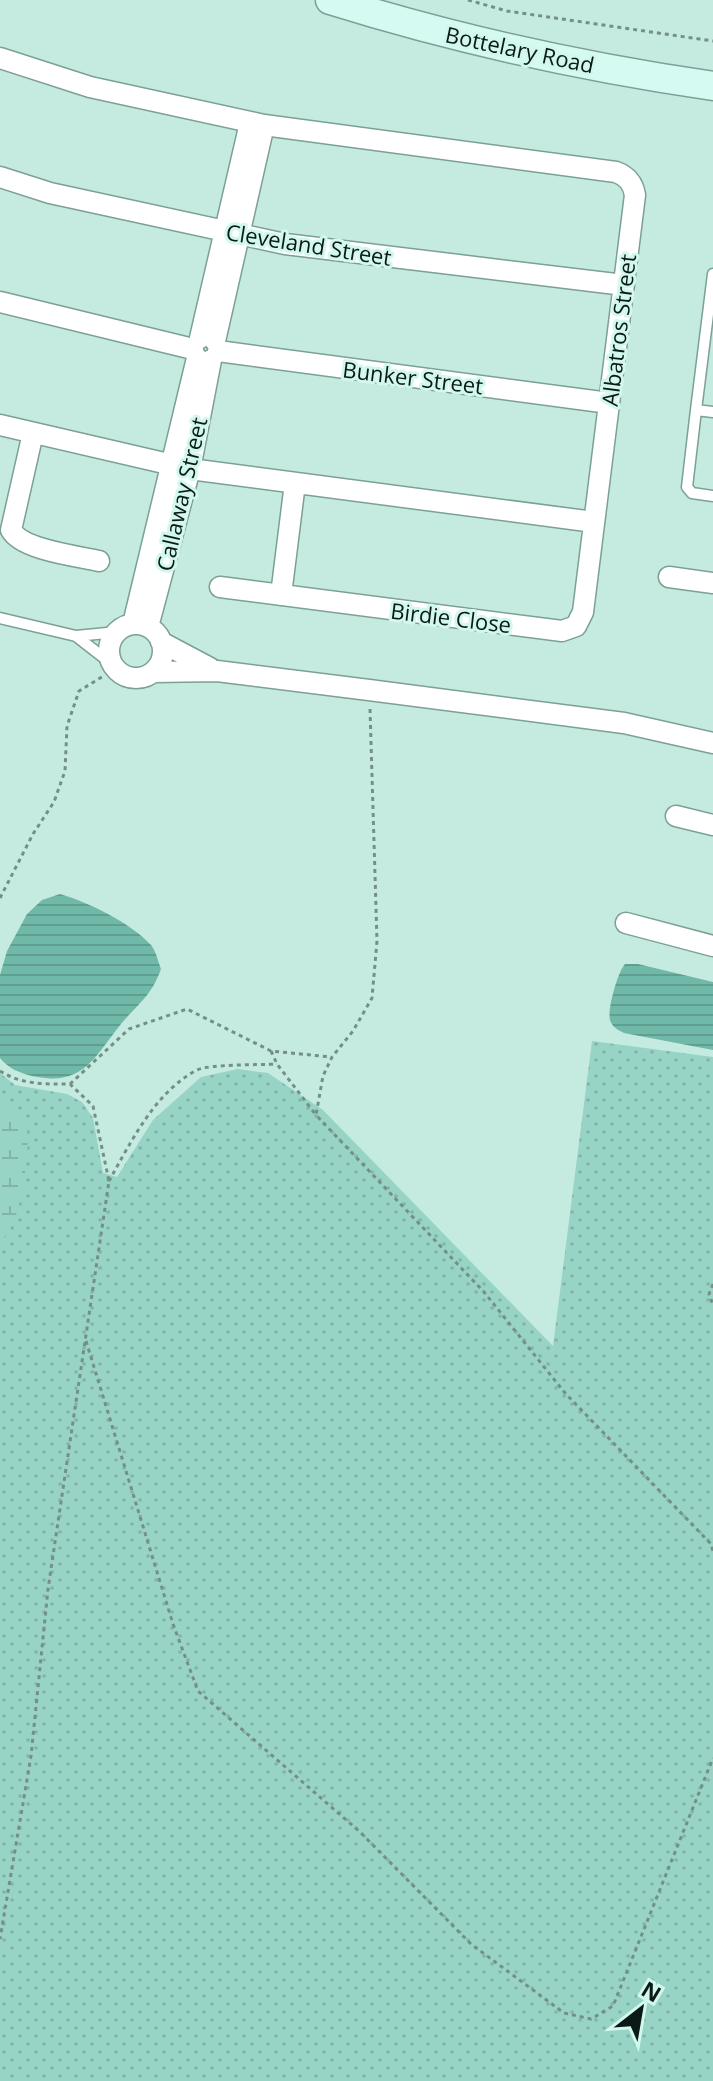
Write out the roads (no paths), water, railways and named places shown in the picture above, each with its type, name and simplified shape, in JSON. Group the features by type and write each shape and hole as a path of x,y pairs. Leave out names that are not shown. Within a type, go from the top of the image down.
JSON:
{"main road":[{"name":"Bottelary Road","path":"330,0 412,25 499,46 713,86"}],"street":[{"name":"Albatros Street","path":"0,58 90,87 257,124 623,175 634,188 635,195 594,522"},
{"name":"Callaway Street","path":"140,631 181,467 257,124"},
{"name":"Cleveland Street","path":"0,177 50,193 285,244 624,285"},
{"name":"Bunker Street","path":"0,302 206,350 609,403"},
{"path":"0,425 181,467 594,522"},
{"path":"33,433 11,530 15,537 31,545 99,561"},
{"path":"281,595 295,483"},
{"name":"Birdie Close","path":"220,587 569,630 576,626 583,612 594,522"},
{"path":"669,577 713,583"},
{"path":"140,631 109,650 114,667 134,678 153,672 217,671 624,723 713,743"},
{"path":"140,631 217,671"},
{"path":"140,631 161,662 153,672"},
{"path":"676,816 713,825"},
{"path":"626,923 713,946"}],"lane":[{"path":"713,274 687,487 692,493 713,496"},
{"path":"696,410 713,412"},
{"path":"0,618 76,636 140,631"},
{"path":"76,636 114,667"}]}
